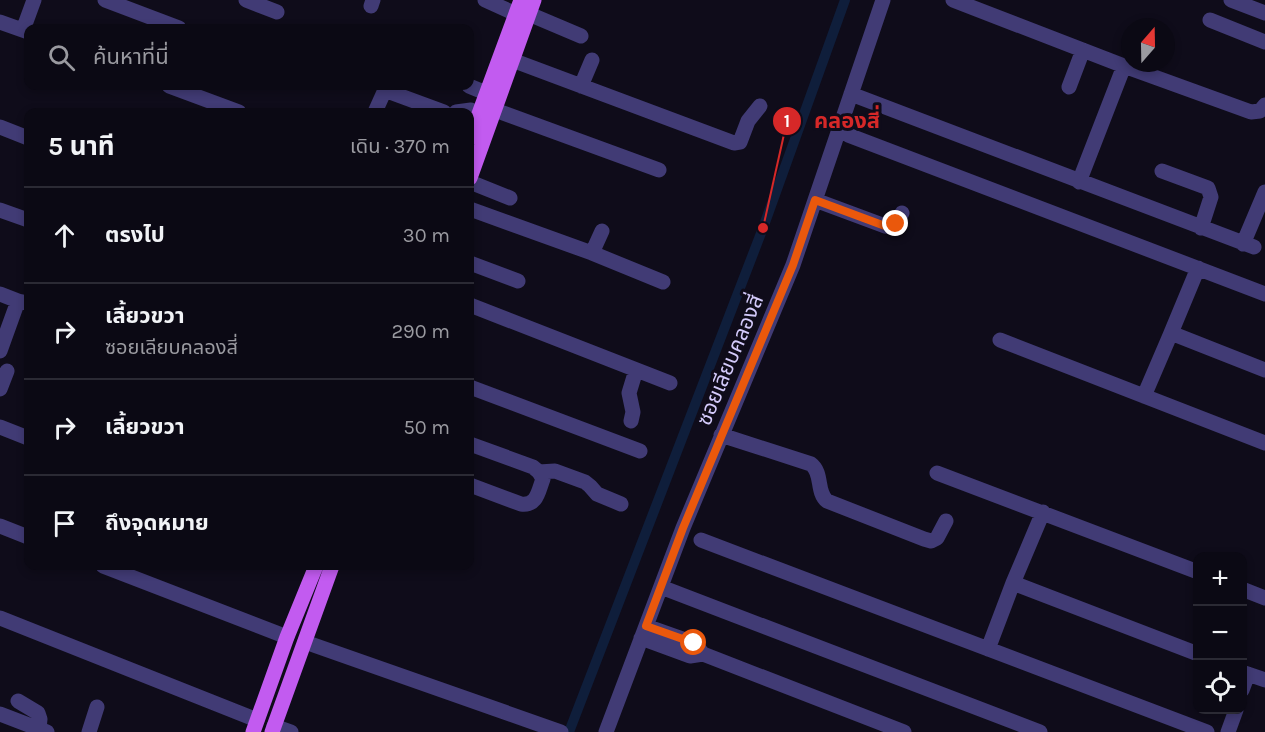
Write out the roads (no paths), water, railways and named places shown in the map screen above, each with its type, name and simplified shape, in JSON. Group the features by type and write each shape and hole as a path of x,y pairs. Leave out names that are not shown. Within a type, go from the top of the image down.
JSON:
{"main road":[{"path":"474,160 485,106 512,60 525,7"},
{"path":"474,129 525,7"},
{"path":"255,726 314,570"},
{"path":"273,729 332,570"}],"street":[{"path":"28,24 34,0"},
{"path":"105,0 168,24"},
{"path":"246,0 277,12"},
{"path":"485,0 525,7 581,36"},
{"name":"ซอยเลียบคลองสี่","path":"606,732 721,435 793,265 884,0"},
{"path":"953,0 1121,65"},
{"path":"1231,0 1265,13"},
{"path":"1210,20 1265,42"},
{"path":"0,22 24,30"},
{"path":"1069,87 1083,50"},
{"path":"512,60 735,143 740,142 748,121 760,106"},
{"path":"581,86 592,60"},
{"path":"1079,182 1122,72"},
{"path":"1141,72 1251,112 1260,111 1265,105"},
{"path":"180,90 228,108"},
{"path":"472,90 485,106 659,170"},
{"path":"377,108 385,91 433,108"},
{"path":"851,94 1249,246 1265,192"},
{"path":"474,109 485,106"},
{"path":"0,127 24,136"},
{"path":"848,135 1265,294"},
{"path":"1162,171 1208,188 1211,197 1201,228"},
{"path":"474,182 510,198"},
{"path":"815,200 885,226 892,227 896,224 902,213"},
{"path":"0,210 24,219"},
{"path":"474,210 663,282"},
{"path":"592,254 602,231"},
{"path":"474,264 518,281"},
{"path":"1144,396 1198,268"},
{"path":"0,294 23,305 0,351"},
{"path":"474,307 670,383"},
{"path":"1171,333 1265,369"},
{"path":"1000,340 1265,443"},
{"path":"631,420 633,412 629,393 636,370"},
{"path":"0,389 7,371"},
{"path":"474,389 640,451"},
{"path":"0,427 24,436"},
{"path":"721,435 811,464 816,468 822,497 826,501 924,539 932,541 937,538 946,521"},
{"path":"474,445 533,467 543,479 534,501 528,505 474,486"},
{"path":"539,472 555,471 568,476 588,484 599,495 621,504"},
{"path":"937,473 1193,570"},
{"path":"988,649 1043,512"},
{"path":"0,525 24,535"},
{"path":"701,540 1207,732"},
{"path":"113,570 287,637"},
{"path":"1013,583 1193,652"},
{"path":"661,587 1040,732"},
{"path":"1247,591 1265,598"},
{"path":"0,618 255,726"},
{"path":"644,632 690,656 703,654 904,732"},
{"path":"305,642 520,725 554,729"},
{"path":"1247,674 1265,680"},
{"path":"18,701 38,713 43,730"},
{"path":"89,732 97,707"},
{"path":"0,714 43,730"},
{"path":"1228,732 1235,714"},
{"path":"273,729 291,732"}],"waterway":[{"path":"569,732 763,228 845,0"}],"place":[{"name":"คลองสี่","path":"763,228"}]}
